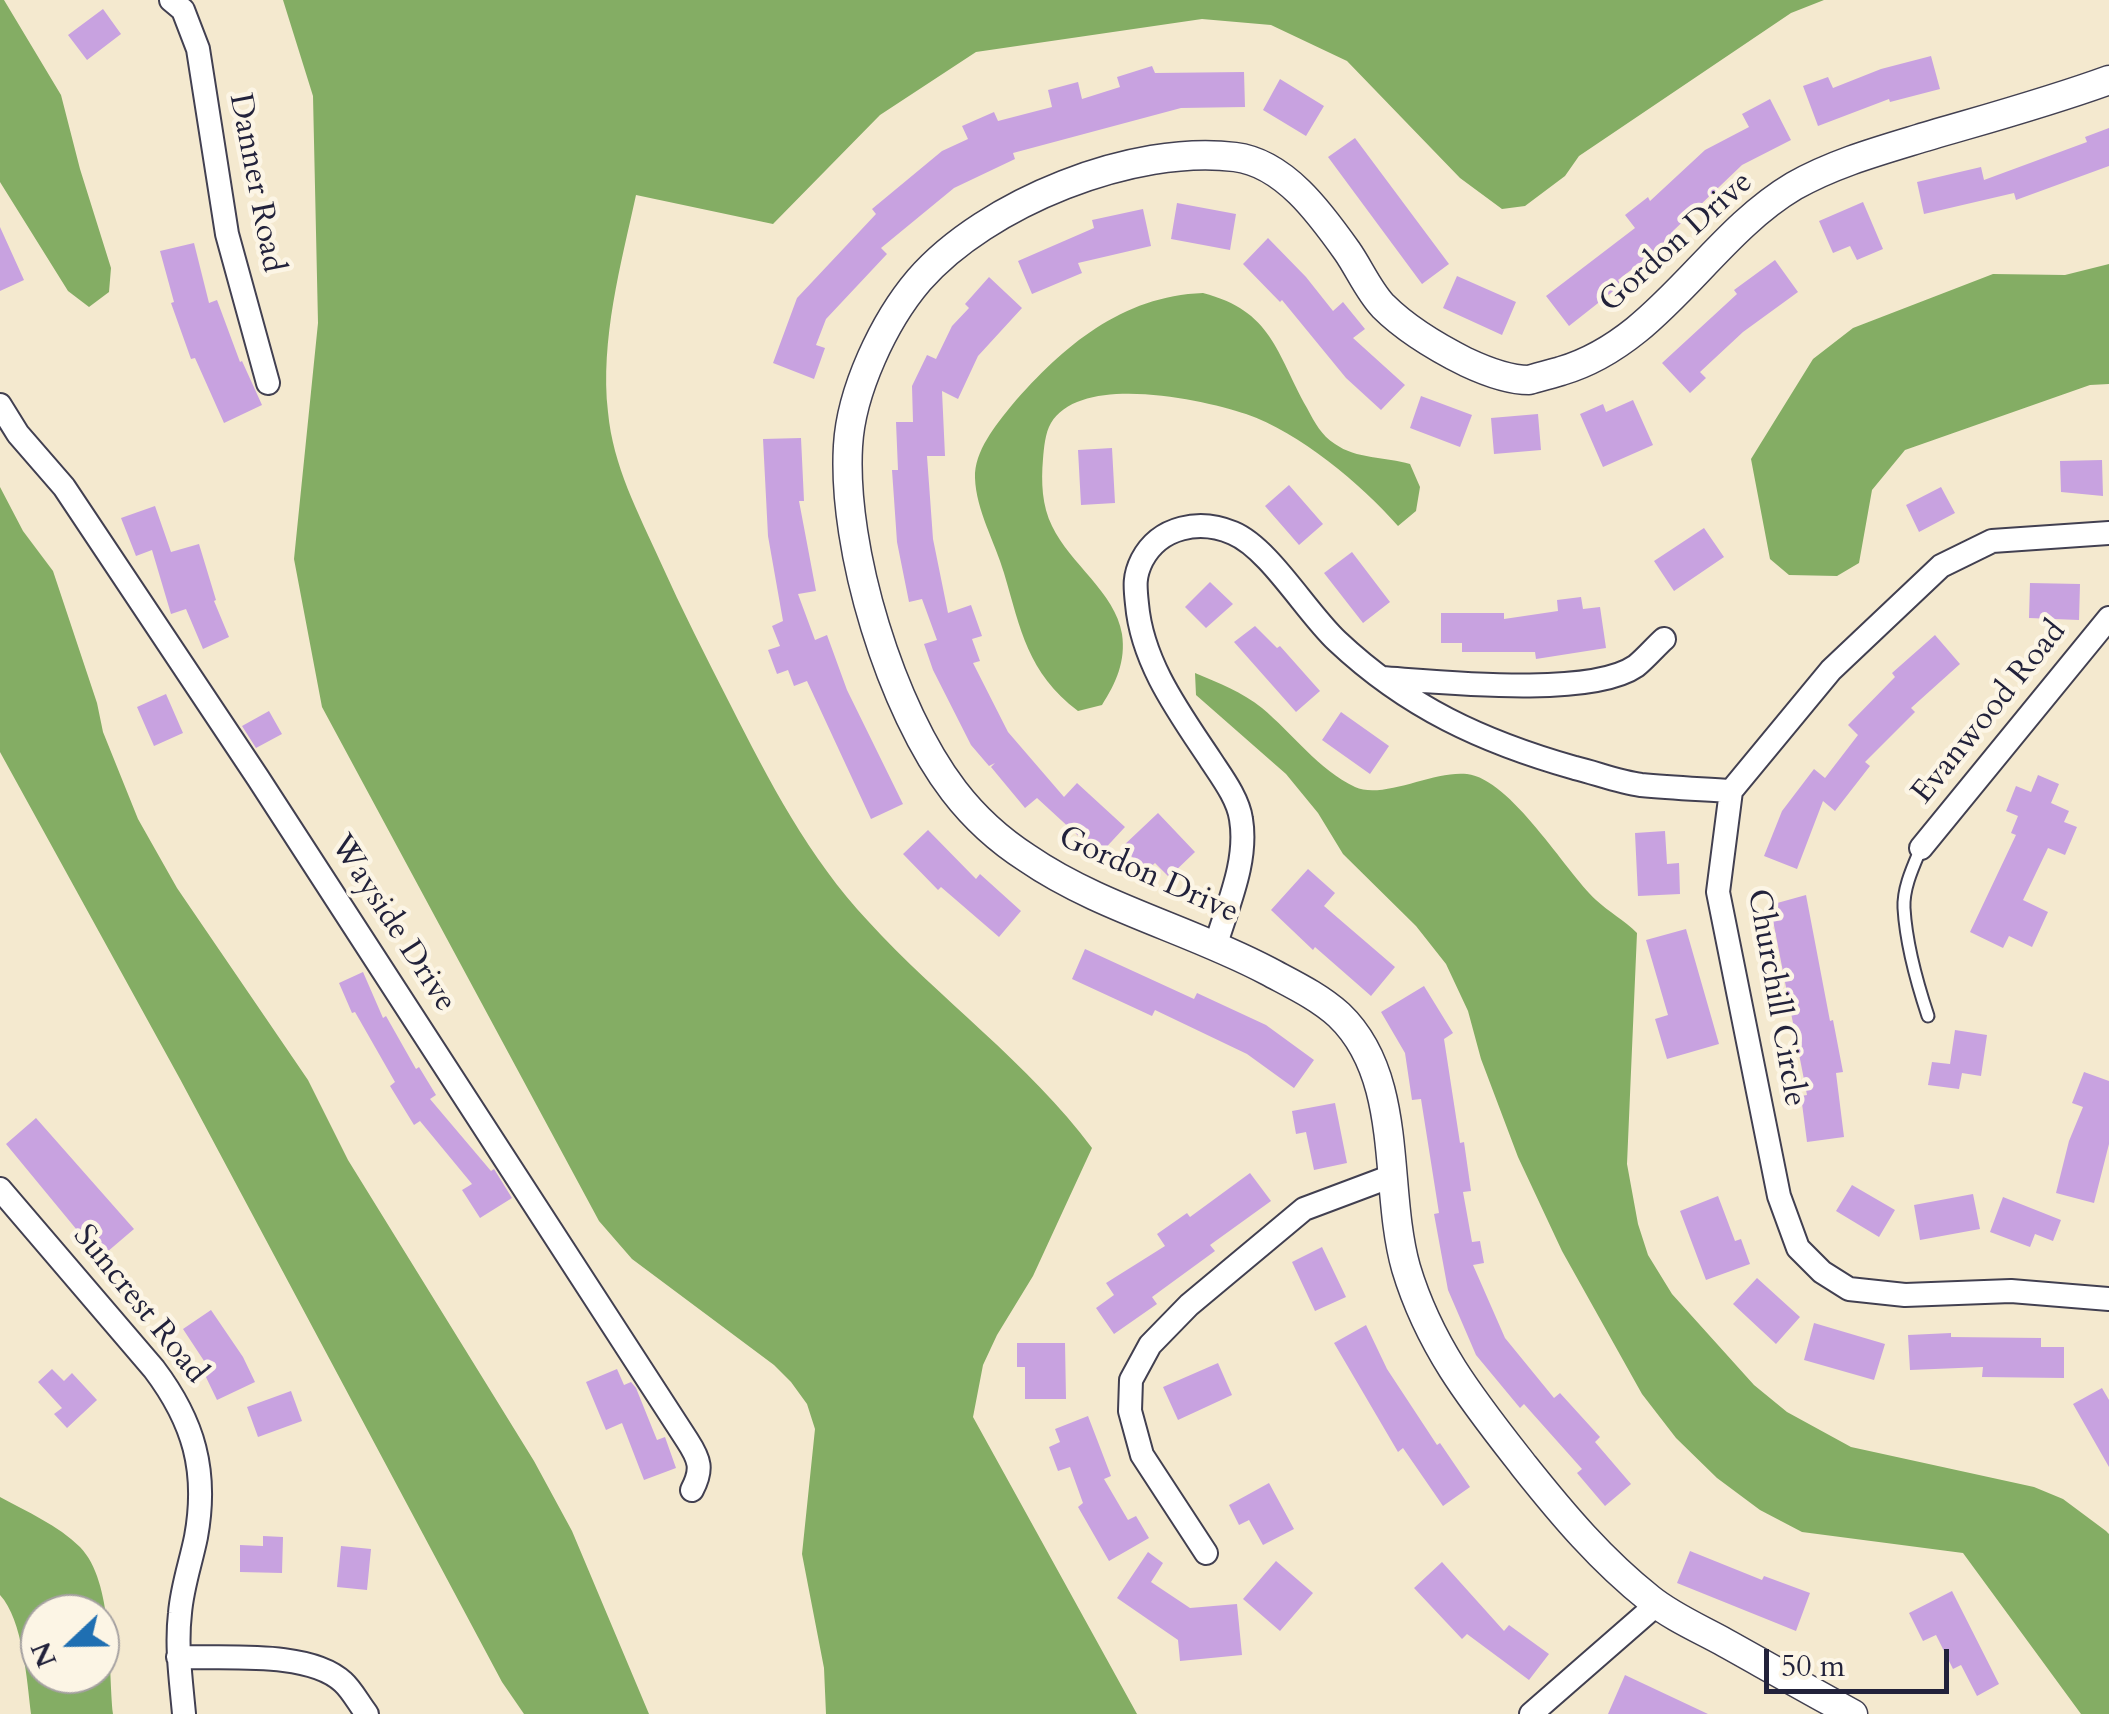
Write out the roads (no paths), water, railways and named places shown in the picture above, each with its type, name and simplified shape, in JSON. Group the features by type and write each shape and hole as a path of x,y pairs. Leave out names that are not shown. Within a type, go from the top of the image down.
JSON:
{"street":[{"name":"Danner Road","path":"170,0 182,10 198,49 227,234 268,383"},
{"name":"Gordon Drive","path":"1853,1714 1656,1604 1579,1535 1452,1372 1433,1339 1403,1258 1376,1077 1355,1034 1342,1018 1318,998 1216,944 1109,902 1034,864 1001,840 951,788 902,696 874,620 850,519 848,439 874,348 924,274 954,247 1004,214 1061,186 1124,163 1230,156 1260,162 1299,191 1346,250 1379,302 1428,342 1484,371 1530,380 1587,363 1635,332 1748,220 1790,188 1842,162 2109,80"},
{"name":"Wayside Drive","path":"0,405 18,434 64,487 258,778 699,1458 701,1474 692,1490"},
{"path":"1216,944 1241,858 1242,816 1227,784 1170,701 1139,629 1134,574 1146,552 1162,536 1184,527 1205,525 1235,534 1263,553 1314,619 1382,678 1420,706 1462,729 1540,758 1636,784 1731,791 1832,670 1941,566 1992,541 2109,534"},
{"name":"Evanwood Road","path":"1921,848 2109,618"},
{"path":"1382,678 1484,685 1597,682 1634,667 1664,639"},
{"name":"Churchill Circle","path":"1731,791 1718,892 1779,1196 1798,1248 1822,1272 1849,1289 1905,1295 2011,1291 2109,1299"},
{"path":"1206,1553 1142,1455 1130,1410 1130,1380 1150,1344 1189,1305 1304,1209 1392,1176"},
{"name":"Suncrest Road","path":"0,1189 154,1369 186,1419 201,1484 196,1533 180,1610 178,1657 184,1714"},
{"path":"1531,1714 1656,1604"},
{"path":"178,1657 296,1661 321,1668 342,1682 367,1714"}],"lane":[{"path":"1921,848 1904,906 1928,1016"}]}
